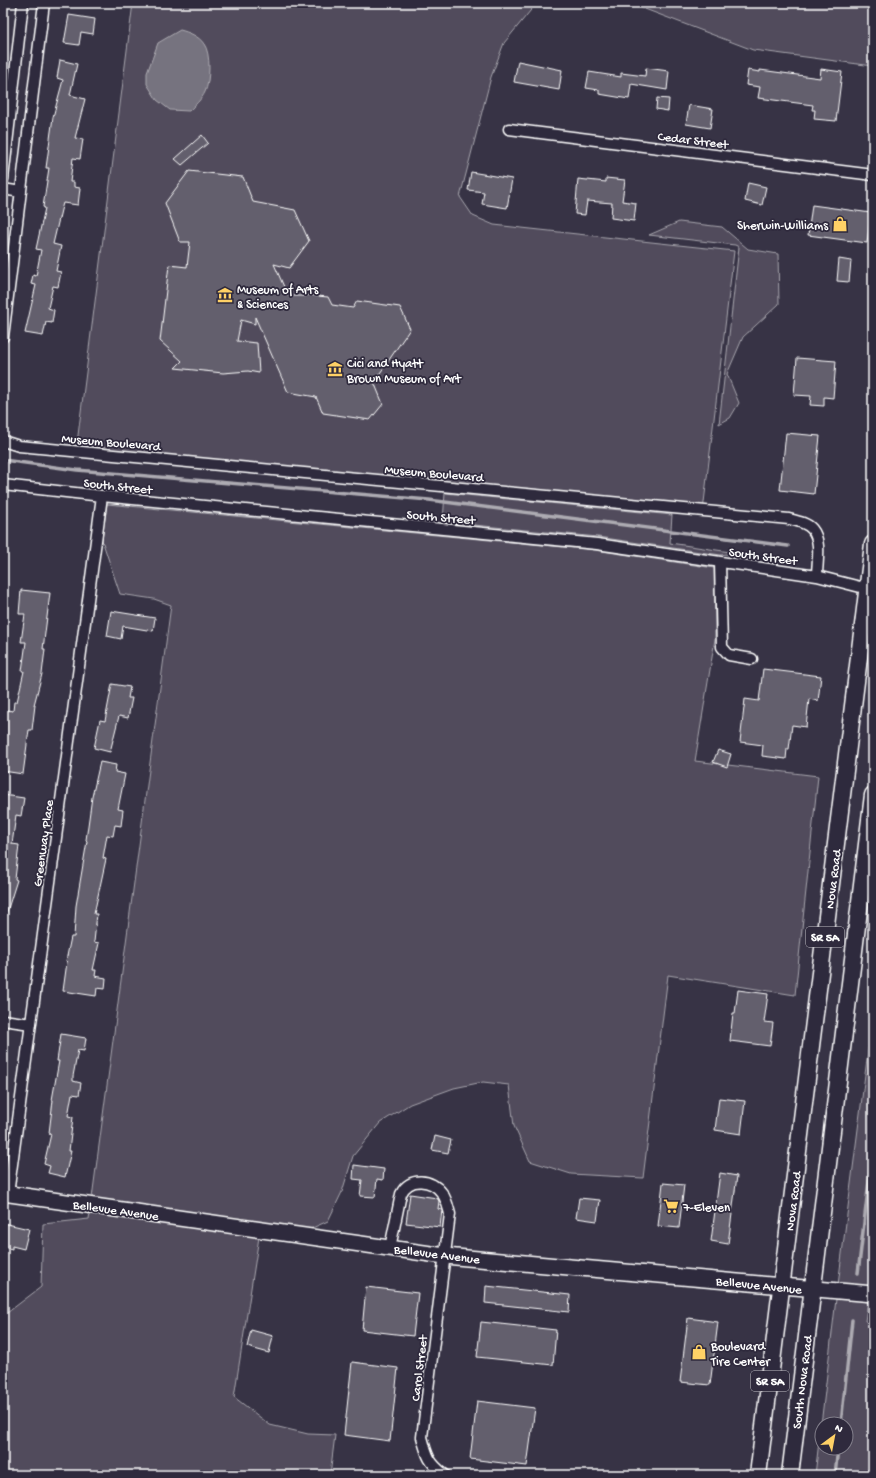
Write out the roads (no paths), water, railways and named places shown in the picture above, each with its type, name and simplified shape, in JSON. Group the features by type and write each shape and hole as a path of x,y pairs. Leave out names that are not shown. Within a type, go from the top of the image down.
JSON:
{"main road":[{"name":"Nova Road","path":"781,1286 870,589 873,544"},
{"name":"SR 5A","path":"812,1290 873,796"},
{"name":"SR 5A","path":"758,1475 781,1286"},
{"name":"South Nova Road","path":"790,1475 812,1290"}],"street":[{"path":"3,179 23,3"},
{"path":"3,337 44,3"},
{"name":"Cedar Street","path":"509,129 873,174"},
{"path":"3,189 21,192"},
{"name":"Museum Boulevard","path":"3,441 19,446 789,519 803,523 812,529 818,543 816,576"},
{"name":"South Street","path":"3,485 597,544 816,576 870,589"},
{"name":"Greenway Place","path":"6,1193 31,1024 102,496"},
{"path":"720,562 722,647 729,655 752,659"},
{"path":"3,1020 31,1024"},
{"name":"Carol Street","path":"390,1248 400,1194 404,1187 413,1181 426,1182 434,1185 442,1193 450,1214 422,1437 426,1453 434,1466 445,1475"},
{"name":"Bellevue Avenue","path":"6,1193 445,1256 812,1290 873,1294"}],"waterway":[{"path":"3,460 77,470 429,500 788,546"},
{"path":"858,1273 873,1148"},
{"path":"842,1416 852,1320"},
{"path":"835,1475 837,1456"}],"place":[{"name":"Sherwin-Williams","path":"840,224"},
{"name":"Museum of Arts & Sciences","path":"225,295"},
{"name":"Cici and Hyatt Brown Museum of Art","path":"335,369"},
{"name":"7-Eleven","path":"671,1206"},
{"name":"Boulevard Tire Center","path":"699,1352"}]}
